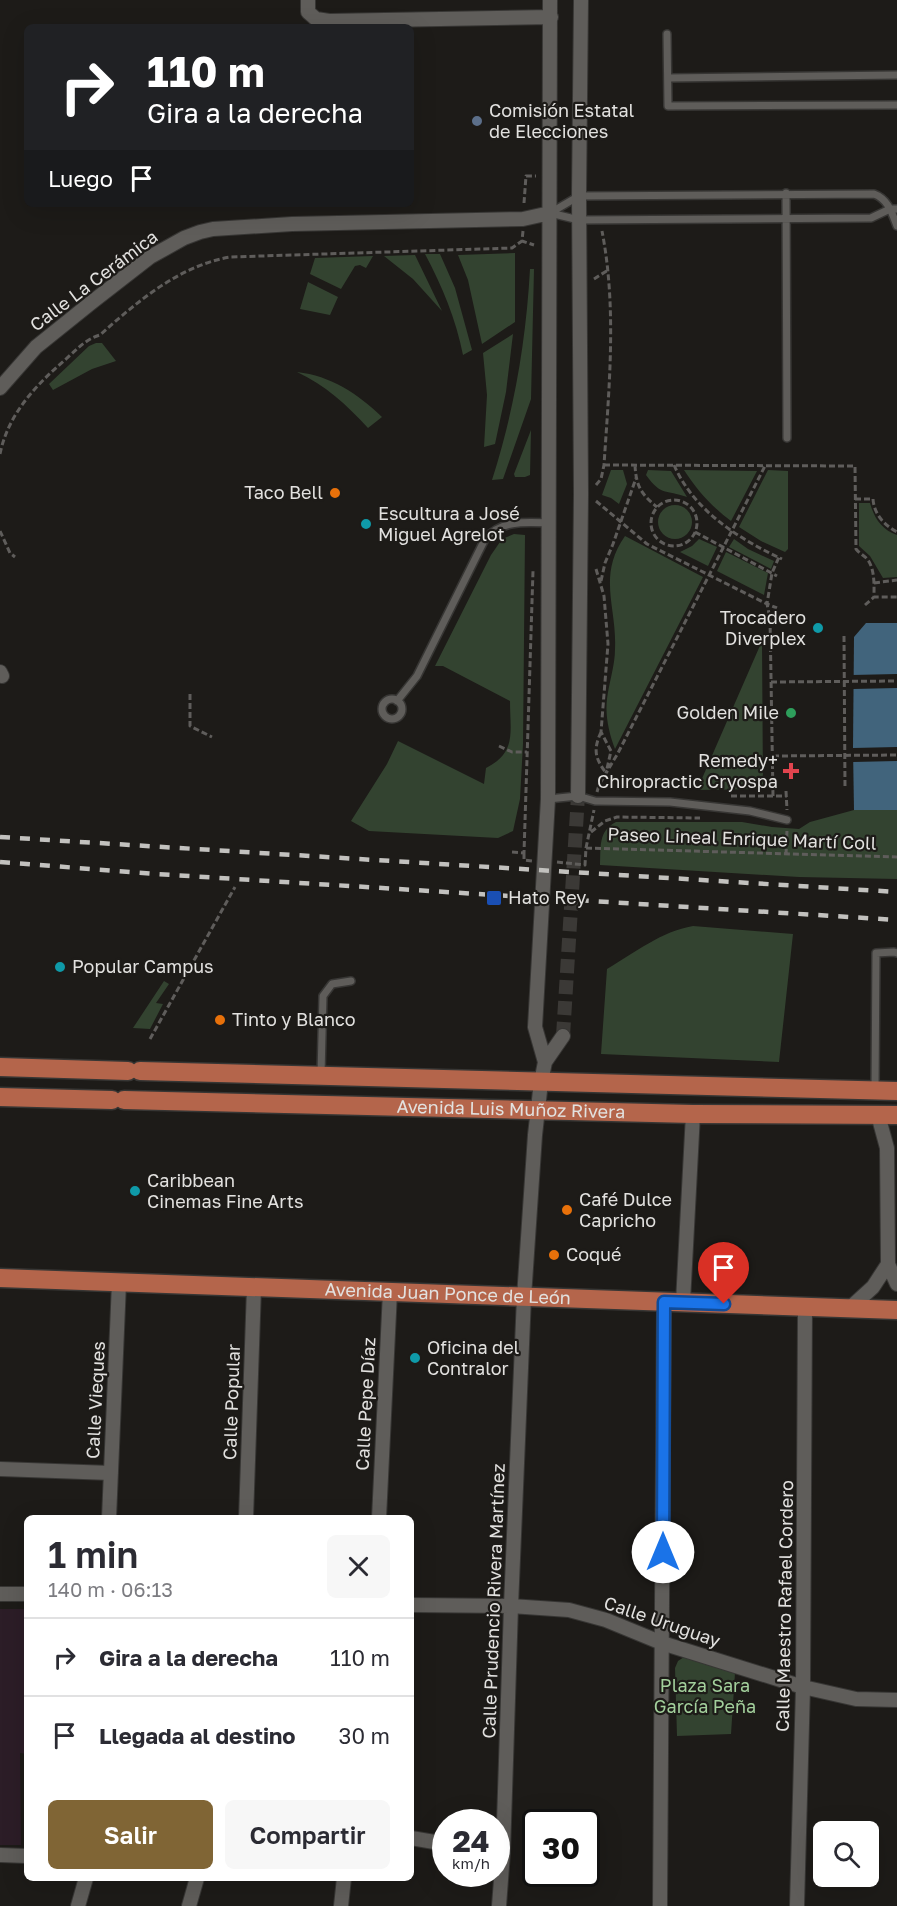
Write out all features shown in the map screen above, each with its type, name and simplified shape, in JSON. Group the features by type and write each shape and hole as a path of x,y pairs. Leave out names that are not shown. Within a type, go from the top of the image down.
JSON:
{"main road":[{"name":"Avenida Luis Muñoz Rivera","path":"0,1068 897,1091"},
{"name":"Avenida Luis Muñoz Rivera","path":"0,1097 693,1114 897,1115"},
{"name":"Avenida Juan Ponce de León","path":"0,1278 897,1310"}],"street":[{"path":"308,0 308,12 316,19 329,21 551,17"},
{"path":"545,1062 535,1027 548,799 550,0"},
{"path":"578,796 591,497 579,220 581,0"},
{"name":"Calle La Cerámica","path":"1,383 36,347 141,264 167,247 200,232 213,229 292,224 524,219 549,213"},
{"path":"545,1062 563,1036"},
{"name":"Calle Prudencio Rivera Martínez","path":"502,1809 524,1298 538,1110 545,1062"},
{"path":"683,1302 693,1114"},
{"path":"878,1115 887,1148 888,1264 897,1284"},
{"path":"850,1308 873,1287 888,1264"},
{"name":"Calle Vieques","path":"109,1515 119,1283"},
{"name":"Calle Popular","path":"246,1515 254,1288"},
{"name":"Calle Pepe Díaz","path":"379,1515 390,1292"},
{"path":"660,1906 664,1302"},
{"name":"Calle Maestro Rafael Cordero","path":"797,1906 803,1687 805,1307"},
{"path":"0,1469 111,1473"},
{"path":"0,1594 24,1594"},
{"name":"Calle Uruguay","path":"414,1605 511,1606 569,1610 606,1620 662,1643 803,1687 856,1699 897,1700"},
{"path":"414,1839 432,1842"},
{"path":"0,1856 24,1856"},
{"path":"78,1906 85,1881"},
{"path":"189,1906 192,1881"},
{"path":"341,1906 344,1881"},
{"name":"Calle Prudencio Rivera Martínez","path":"499,1887 499,1906"}],"lane":[{"path":"667,34 668,106 897,105"},
{"path":"668,78 897,75"},
{"path":"786,193 787,438"},
{"path":"549,213 579,196 874,194 882,196 894,209 897,226"},
{"path":"549,213 579,220 786,219 871,218 894,209"},
{"path":"397,701 417,676 485,539 495,529 504,525 548,523"},
{"path":"548,799 578,796 595,801 670,802 750,811 787,823"},
{"path":"875,1090 876,953 897,953"},
{"path":"321,1076 323,996 332,984 351,981"},
{"path":"878,1115 897,1122"}],"path":[{"path":"594,478 595,487 601,479 604,465 610,373 608,270 603,237 599,238"},
{"path":"0,454 6,434 21,406 51,371 89,338 100,335 158,288 193,267 230,257 512,248 522,242"},
{"path":"593,269 593,279 608,270"},
{"path":"604,465 855,466 855,544 856,549 870,565 874,597"},
{"path":"635,465 636,483 644,496 657,507"},
{"path":"674,465 698,500 732,531 749,543 781,558 772,573 767,604 770,618 773,796"},
{"path":"585,865 586,848 599,785 618,753 765,466"},
{"path":"600,582 636,478"},
{"path":"591,497 595,507"},
{"path":"591,497 647,544 777,608"},
{"path":"855,499 873,499 878,516 897,532"},
{"path":"676,500 691,508 696,520 695,532 687,542 677,546 667,545 655,536 651,526 652,516 657,507 676,500"},
{"path":"691,508 698,500"},
{"path":"0,531 9,553 15,556"},
{"path":"695,532 777,576"},
{"path":"654,547 660,541"},
{"path":"595,561 604,596 608,644 601,732 596,758 606,773"},
{"path":"874,583 897,580"},
{"path":"865,605 874,597 897,597"},
{"path":"844,636 845,787"},
{"path":"771,682 897,681"},
{"path":"190,694 190,726 212,737"},
{"path":"601,732 611,751 606,773"},
{"path":"499,746 512,752 527,752"},
{"path":"773,756 897,755"},
{"path":"590,833 604,821 617,817 703,818"},
{"path":"786,855 787,823"},
{"name":"Paseo Lineal Enrique Martí Coll","path":"586,848 897,857"},
{"path":"150,1039 235,887"}],"shaded area":[{"path":"0,1609 24,1609 24,1754 20,1753 21,1845 0,1845"}],"green space":[{"path":"515,253 515,322 482,344 468,280 458,255"},
{"path":"425,254 440,254 455,288 472,350 463,355 448,303"},
{"path":"415,255 442,311 413,279 384,256"},
{"path":"373,256 366,268 360,265 355,266 341,289 310,274 315,258"},
{"path":"530,269 534,269 531,399 503,479 492,480 507,428 518,376"},
{"path":"308,282 338,297 330,315 300,309"},
{"path":"513,334 506,392 495,444 484,447 487,395 483,353"},
{"path":"102,343 116,361 92,369 53,390 49,384 89,346"},
{"path":"297,372 321,377 343,387 363,400 382,417 368,428 335,396"},
{"path":"531,430 530,475 515,477 514,474"},
{"path":"611,470 623,470 627,484 619,504 602,495"},
{"path":"648,470 671,471 687,497 660,490 646,475"},
{"path":"684,470 757,471 731,521 705,497"},
{"path":"768,470 788,471 788,549 785,552 739,527"},
{"path":"859,503 870,503 879,523 897,535 897,577 883,578 870,556 859,546"},
{"path":"675,505 687,510 692,522 687,534 675,539 663,534 658,522 663,510"},
{"path":"514,534 525,535 523,744 520,799 513,831 498,838 369,831 351,821 387,764 398,741 484,784 486,768 496,762 507,748 511,732 510,701 443,666 435,666 491,555 502,539"},
{"path":"625,536 703,577 615,749 609,731 607,712 615,649 610,578 617,551"},
{"path":"699,539 717,547 708,566 680,552 692,546"},
{"path":"734,539 748,549 774,561 771,569 729,547"},
{"path":"726,552 768,573 764,595 717,571"},
{"path":"762,641 763,789 697,790"},
{"path":"854,810 897,810 897,879 799,877 600,865 603,835 616,822 742,822 799,829 810,822"},
{"path":"693,926 793,934 779,1062 601,1054 607,969 659,938"},
{"path":"164,981 169,984 156,1003 163,1004 150,1029 133,1028"},
{"name":"Plaza Sara García Peña","path":"684,1657 735,1673 731,1734 677,1736 675,1668 678,1661"}],"water":[{"path":"866,623 897,623 897,810 854,810 854,637"}],"pier":[{"path":"897,674 897,688 853,689 852,675"},
{"path":"897,747 897,761 853,762 853,748"}],"tunnel":[{"path":"563,1036 578,796"}],"railway":[{"path":"0,837 897,892"},
{"path":"0,862 156,874 897,920"}],"place":[{"name":"Comisión Estatal de Elecciones","path":"477,121"},
{"name":"Taco Bell","path":"335,493"},
{"name":"Escultura a José Miguel Agrelot","path":"366,524"},
{"name":"Trocadero Diverplex","path":"818,628"},
{"name":"Golden Mile","path":"791,713"},
{"name":"Remedy+ Chiropractic Cryospa","path":"791,771"},
{"name":"Hato Rey","path":"494,898"},
{"name":"Popular Campus","path":"60,967"},
{"name":"Tinto y Blanco","path":"220,1020"},
{"name":"Caribbean Cinemas Fine Arts","path":"135,1191"},
{"name":"Café Dulce Capricho","path":"567,1210"},
{"name":"Coqué","path":"554,1255"},
{"name":"Oficina del Contralor","path":"415,1358"}],"route":[{"path":"663,1552 664,1302 724,1304"}]}
